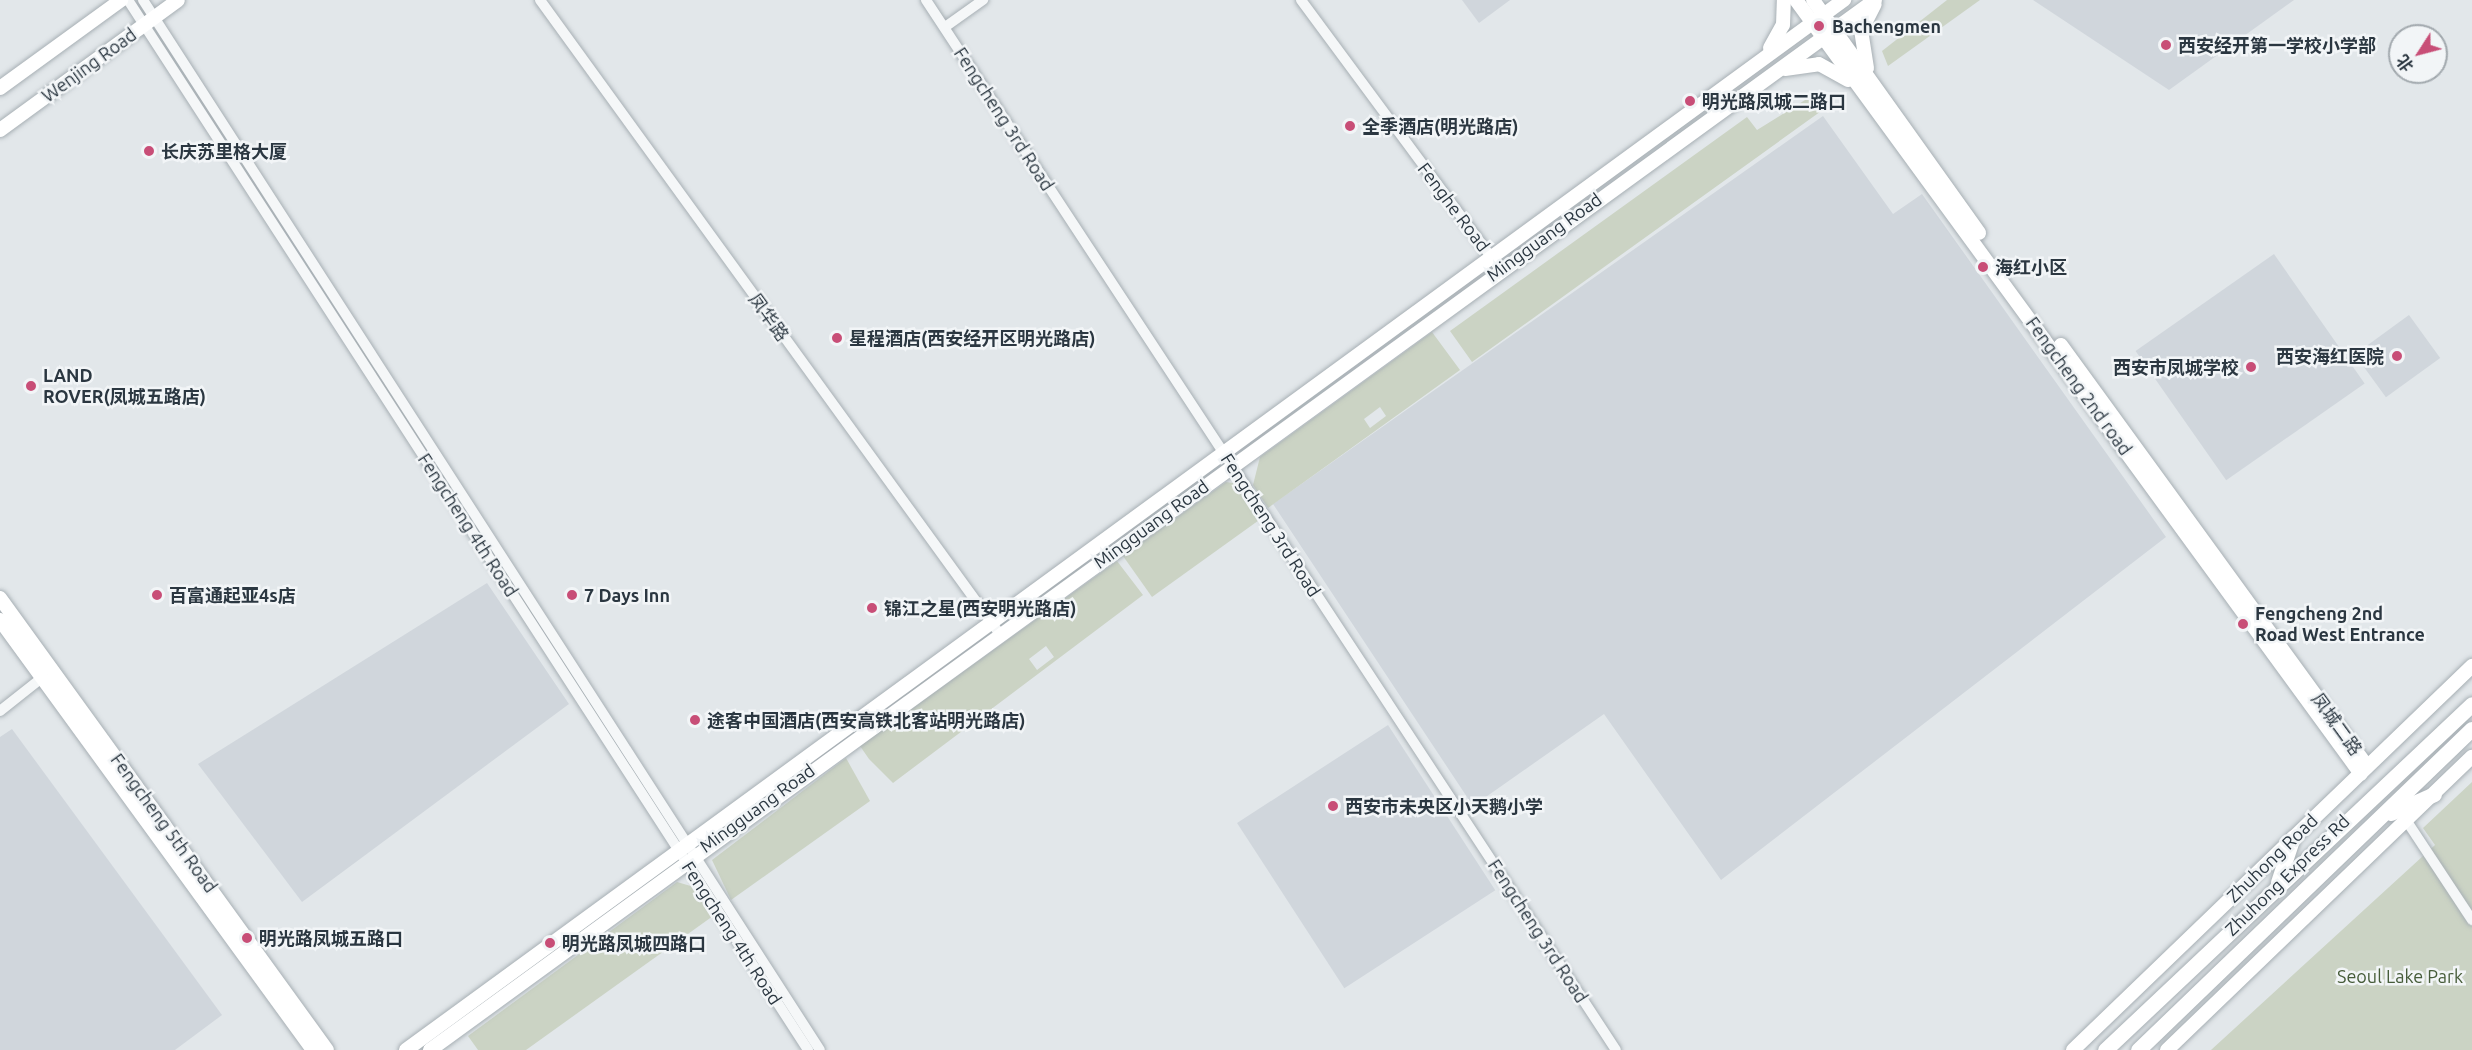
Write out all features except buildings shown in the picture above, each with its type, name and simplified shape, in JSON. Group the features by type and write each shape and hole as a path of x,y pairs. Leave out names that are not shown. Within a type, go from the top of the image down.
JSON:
{"highway":[{"name":"Zhuhong Express Rd","path":"2105,1050 2277,884 2472,704"},
{"name":"Zhuhong Express Rd","path":"2138,1050 2472,729"},
{"path":"2380,818 2434,794"},
{"path":"2277,884 2293,837"}],"main road":[{"name":"Wenjing Road","path":"0,88 121,0"},
{"name":"Wenjing Road","path":"0,130 178,0"},
{"path":"1756,62 1780,35 1784,0"},
{"name":"Fengcheng 2nd road","path":"1796,0 1818,19 1858,92 1964,228 2364,770"},
{"name":"Fengcheng 2nd road","path":"1813,0 1818,19"},
{"name":"Mingguang Road","path":"406,1050 999,633 1232,466 1756,62 1844,0"},
{"name":"Mingguang Road","path":"430,1050 990,621 1222,451 1876,0"},
{"path":"1870,75 1861,31 1876,0"},
{"name":"Fengcheng 2nd road","path":"1828,34 1870,75"},
{"path":"1767,77 1796,65 1819,64 1839,73 1858,92"},
{"name":"凤城二路","path":"1870,75 2364,770"},
{"name":"Fengcheng 5th Road","path":"0,597 327,1050"},
{"name":"Fengcheng 5th Road","path":"0,620 313,1050"},
{"name":"Zhuhong Road","path":"2073,1050 2472,666"},
{"path":"2167,1050 2472,757"}],"street":[{"name":"Fengcheng 4th Road","path":"128,0 150,21"},
{"name":"Fengcheng 4th Road","path":"142,0 150,21 686,852 808,1050"},
{"name":"凤华路","path":"540,0 999,633"},
{"name":"Fengcheng 3rd Road","path":"926,0 1616,1050"},
{"path":"945,27 983,0"},
{"name":"Fenghe Road","path":"1301,0 1496,263"},
{"path":"0,711 53,669"},
{"path":"2406,820 2472,920"},
{"name":"Fengcheng 4th Road","path":"686,852 820,1050"}],"shaded area":[{"path":"1462,0 1510,0 1479,23"},
{"name":"西安经开第一学校小学部","path":"2033,0 2294,0 2169,90"},
{"path":"1823,116 1893,214 1922,194 2166,537 1721,880 1604,714 1473,806 1273,504"},
{"name":"西安市凤城学校","path":"2274,254 2365,383 2226,480 2136,351"},
{"name":"西安海红医院","path":"2409,315 2440,358 2386,397 2355,354"},
{"path":"487,583 569,704 302,902 198,764"},
{"path":"1388,725 1495,890 1344,988 1237,823"},
{"path":"12,729 222,1015 175,1050 0,1050 0,737"}],"green space":[{"path":"1947,0 1980,0 1888,66 1882,51"},
{"path":"1813,95 1824,109 1472,362 1450,331 1747,117 1757,130"},
{"path":"1432,332 1460,370 1268,508 1253,485 1260,457","holes":["1380,407 1386,416 1370,428 1364,419"]},
{"path":"1226,482 1240,484 1262,518 1152,597 1123,556"},
{"path":"1117,561 1143,595 893,783 869,759 860,746","holes":["1046,646 1054,657 1037,670 1029,659"]},
{"path":"846,758 870,801 731,900 712,860"},
{"name":"Seoul Lake Park","path":"2472,782 2472,1050 2211,1050 2435,845 2423,828"},
{"path":"677,882 694,887 713,916 526,1050 478,1050 468,1036"}],"place":[{"name":"Bachengmen","path":"1819,26"},
{"name":"西安经开第一学校小学部","path":"2166,45"},
{"name":"明光路凤城二路口","path":"1690,101"},
{"name":"全季酒店(明光路店)","path":"1350,126"},
{"name":"长庆苏里格大厦","path":"149,151"},
{"name":"海红小区","path":"1983,267"},
{"name":"星程酒店(西安经开区明光路店)","path":"837,338"},
{"name":"西安海红医院","path":"2397,356"},
{"name":"西安市凤城学校","path":"2251,367"},
{"name":"LAND ROVER(凤城五路店)","path":"31,386"},
{"name":"百富通起亚4s店","path":"157,595"},
{"name":"7 Days Inn","path":"572,595"},
{"name":"锦江之星(西安明光路店)","path":"872,608"},
{"name":"Fengcheng 2nd Road West Entrance","path":"2243,624"},
{"name":"途客中国酒店(西安高铁北客站明光路店)","path":"695,720"},
{"name":"西安市未央区小天鹅小学","path":"1333,806"},
{"name":"明光路凤城五路口","path":"247,938"},
{"name":"明光路凤城四路口","path":"550,943"}]}
